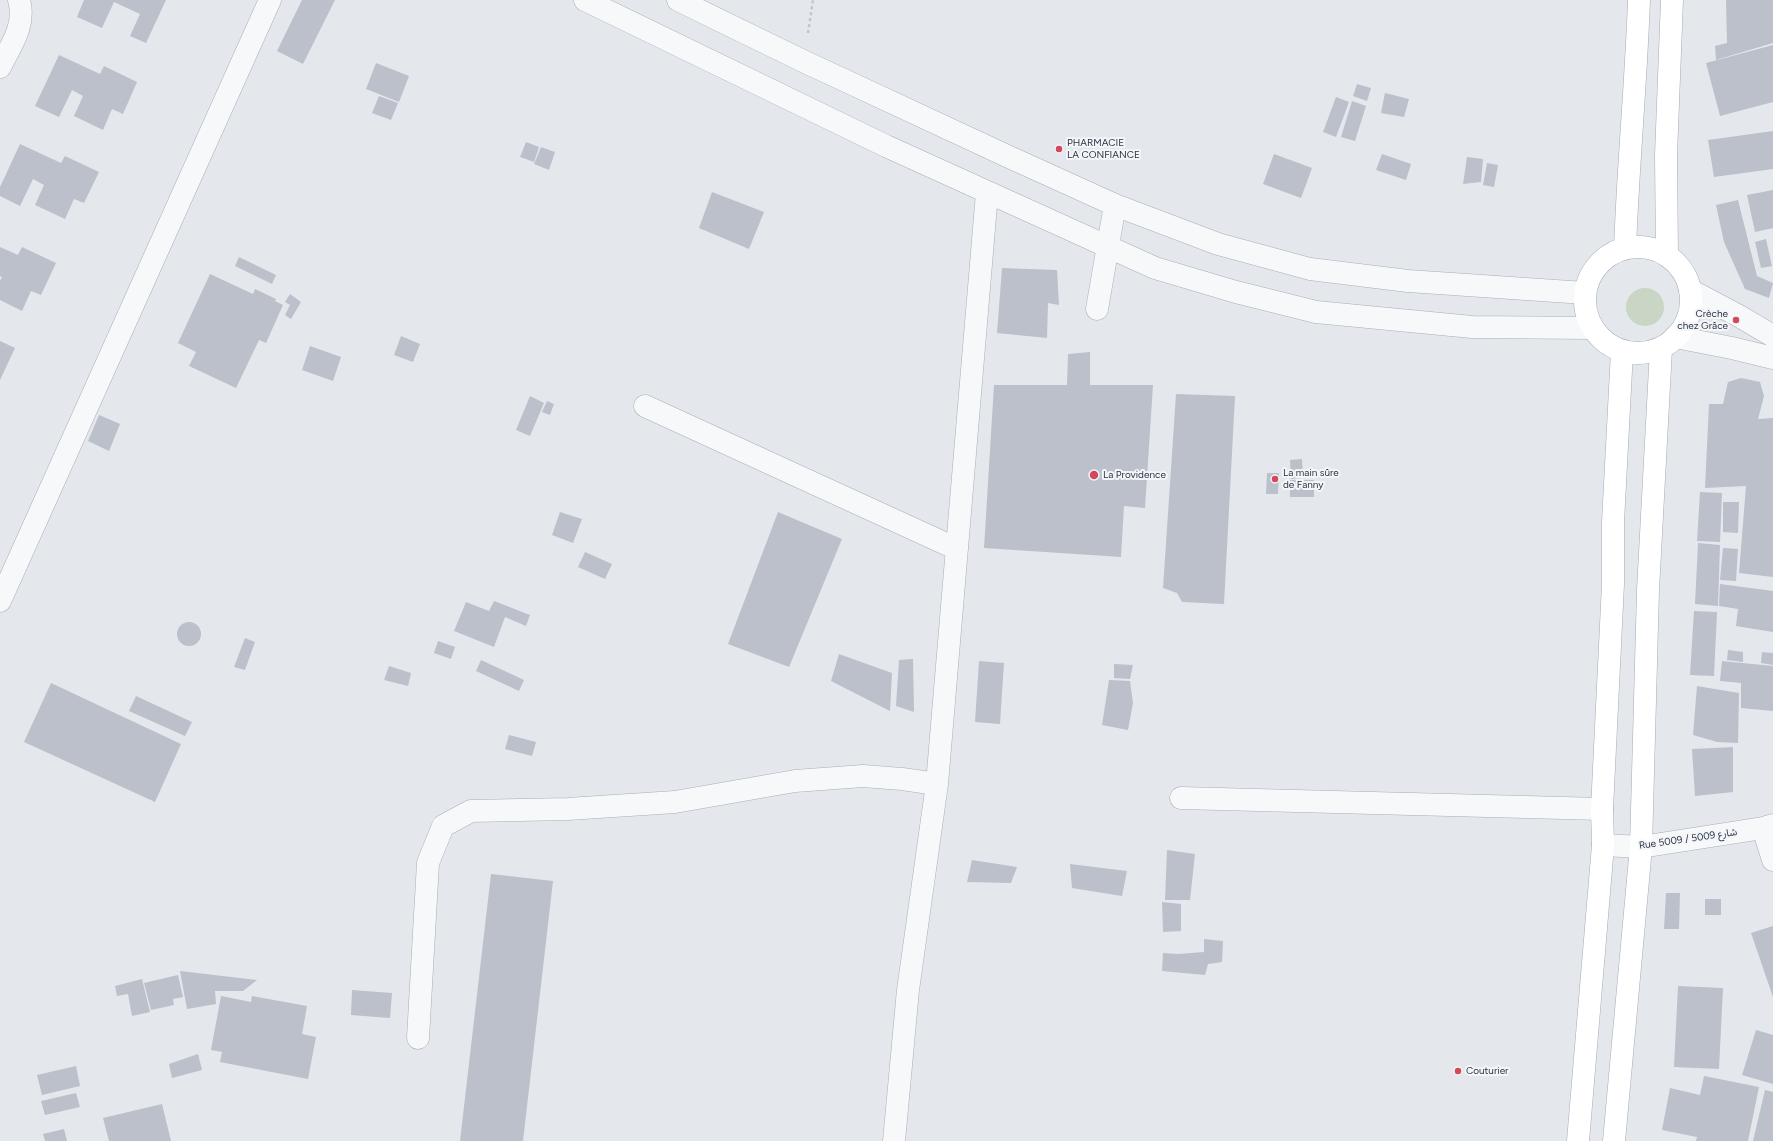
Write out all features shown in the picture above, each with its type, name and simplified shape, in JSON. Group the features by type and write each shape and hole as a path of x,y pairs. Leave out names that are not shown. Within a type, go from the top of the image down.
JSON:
{"main road":[{"path":"1625,249 1629,157 1637,63 1639,0"},
{"path":"1667,256 1666,155 1672,0"},
{"path":"1647,248 1667,256 1677,265 1685,277 1690,290 1691,303 1683,328 1668,343 1647,353 1622,351 1600,338 1593,328 1586,311 1585,293 1588,281 1594,270 1603,260 1614,253 1625,249 1647,248"},
{"path":"1614,1141 1642,847 1648,590 1668,343"},
{"path":"1578,1141 1603,845 1602,809 1613,584 1616,449 1622,351"}],"street":[{"path":"0,67 20,26 21,14 19,0"},
{"path":"0,601 270,0"},
{"path":"585,0 886,146 1155,268 1236,292 1316,312 1472,326 1593,328"},
{"path":"678,0 803,61 1115,205 1218,244 1310,269 1408,281 1585,293"},
{"path":"894,1141 908,990 937,784 987,193"},
{"path":"1097,309 1115,205"},
{"path":"1690,290 1773,336"},
{"path":"1668,343 1773,358"},
{"path":"646,406 957,549"},
{"path":"418,1038 428,863 443,826 471,811 568,809 675,802 796,781 863,776 902,778 937,784"},
{"path":"1181,798 1602,809"},
{"path":"1768,827 1773,860"},
{"name":"Rue 5009 / شارع 5009","path":"1603,845 1642,847 1768,827"}],"path":[{"path":"803,61 813,0"}],"green space":[{"path":"1641,288 1649,288 1659,293 1663,300 1663,314 1659,321 1649,326 1641,326 1631,321 1629,318 1626,311 1626,303 1631,293 1634,291"}],"building":[{"path":"84,0 166,0 146,43 130,36 140,14 114,2 102,28 77,17"},
{"path":"302,0 335,0 303,64 277,51"},
{"path":"1726,0 1773,0 1773,43 1716,60 1715,46 1727,43"},
{"path":"1773,45 1773,102 1720,116 1706,63"},
{"path":"59,55 100,74 104,66 137,82 123,114 112,109 103,130 74,116 83,96 72,90 59,117 35,106"},
{"path":"376,63 409,76 399,102 366,89"},
{"path":"1357,84 1371,88 1367,101 1353,96"},
{"path":"1385,93 1409,99 1404,117 1381,113"},
{"path":"379,96 398,103 391,120 372,113"},
{"path":"1336,97 1349,102 1336,137 1323,132"},
{"path":"1352,101 1366,106 1355,141 1341,137"},
{"path":"1773,131 1773,169 1714,177 1708,140"},
{"path":"526,142 539,147 534,162 520,157"},
{"path":"20,144 61,163 65,156 99,172 84,203 74,199 65,219 35,205 44,185 33,179 20,206 0,196 0,187"},
{"path":"541,147 555,152 549,170 534,164"},
{"path":"1274,154 1312,168 1301,198 1263,184"},
{"path":"1382,154 1411,164 1406,180 1376,170"},
{"path":"1467,157 1483,159 1481,182 1463,184"},
{"path":"1487,163 1498,165 1494,187 1483,185"},
{"path":"1773,190 1773,228 1755,232 1747,195"},
{"path":"712,192 764,212 749,249 699,228"},
{"path":"1738,200 1757,276 1773,283 1769,298 1745,289 1724,242 1716,205"},
{"path":"1766,239 1772,266 1761,268 1755,242"},
{"path":"0,247 18,255 22,247 56,263 41,295 31,291 22,311 0,300 0,281 2,277 0,276"},
{"path":"239,257 276,275 272,284 235,266"},
{"path":"1002,268 1057,270 1059,305 1048,303 1047,338 997,333"},
{"path":"210,274 253,294 255,289 276,299 275,301 283,305 266,343 259,340 236,388 189,366 196,352 178,343"},
{"path":"290,294 301,302 291,319 285,315 290,305 285,302"},
{"path":"401,336 420,344 413,362 394,355"},
{"path":"0,341 15,348 0,380"},
{"path":"310,346 341,357 333,381 302,370"},
{"path":"1090,352 1090,385 1153,385 1145,508 1124,506 1121,557 984,548 994,385 1067,385 1068,354"},
{"path":"1741,378 1760,382 1764,396 1758,419 1773,418 1773,577 1739,573 1746,486 1705,488 1709,404 1723,404 1728,382"},
{"path":"1176,394 1235,396 1224,604 1182,602 1177,593 1163,588"},
{"path":"530,396 544,403 530,436 516,430"},
{"path":"547,401 554,404 550,415 542,412"},
{"path":"99,415 120,424 109,451 88,441"},
{"path":"1302,459 1303,478 1291,479 1290,460"},
{"path":"1267,473 1279,473 1278,494 1266,494"},
{"path":"1290,480 1314,480 1314,497 1290,497"},
{"path":"1700,492 1722,493 1720,542 1697,541"},
{"path":"1723,502 1739,502 1738,533 1723,532"},
{"path":"560,512 582,519 573,543 552,535"},
{"path":"778,512 842,539 789,667 728,644"},
{"path":"1698,543 1720,545 1718,606 1695,604"},
{"path":"1723,548 1738,549 1736,581 1720,580"},
{"path":"585,552 612,564 605,579 578,567"},
{"path":"1720,584 1773,591 1773,632 1736,626 1738,609 1719,606"},
{"path":"494,601 530,615 526,626 505,617 494,647 454,631 466,602 489,611"},
{"path":"1694,611 1717,612 1714,676 1690,675"},
{"path":"189,622 198,625 201,634 198,643 189,646 180,643 177,634 180,625"},
{"path":"245,638 255,642 245,670 234,667"},
{"path":"438,641 455,647 451,659 434,653"},
{"path":"1728,650 1743,652 1743,662 1727,660"},
{"path":"1762,652 1773,653 1773,665 1761,663"},
{"path":"839,654 892,673 890,711 831,681"},
{"path":"913,659 914,712 896,706 899,660"},
{"path":"481,660 524,680 519,691 476,671"},
{"path":"979,661 1004,663 1000,724 975,722"},
{"path":"1722,661 1773,666 1773,711 1741,708 1741,683 1720,681"},
{"path":"1114,664 1133,665 1130,679 1114,678"},
{"path":"389,666 411,673 408,686 384,680"},
{"path":"1109,680 1130,681 1133,703 1128,730 1102,725"},
{"path":"51,683 181,744 155,802 24,742"},
{"path":"1697,686 1739,693 1738,743 1717,742 1693,735"},
{"path":"136,696 192,722 185,736 129,711"},
{"path":"509,735 536,742 532,756 505,749"},
{"path":"1733,747 1733,792 1695,796 1692,749"},
{"path":"1167,850 1195,854 1190,900 1165,900"},
{"path":"972,860 1017,867 1011,883 967,882"},
{"path":"1070,864 1127,871 1122,896 1072,888"},
{"path":"491,874 553,881 523,1141 460,1141"},
{"path":"1666,893 1680,893 1679,929 1664,929"},
{"path":"1705,899 1721,899 1721,915 1705,915"},
{"path":"1162,902 1181,904 1181,931 1163,932"},
{"path":"1773,926 1773,997 1751,933"},
{"path":"1204,939 1223,941 1222,962 1208,964 1205,975 1162,971 1163,953 1178,954 1204,952"},
{"path":"180,971 257,980 243,991 215,991 216,1004 187,1009"},
{"path":"178,975 183,997 173,999 174,1005 151,1010 144,983"},
{"path":"142,979 150,1012 132,1016 128,994 117,996 115,986"},
{"path":"1678,986 1723,988 1719,1069 1674,1067"},
{"path":"352,990 392,993 390,1018 351,1015"},
{"path":"221,996 251,1002 252,996 307,1006 302,1034 316,1037 308,1079 220,1062 222,1052 211,1050"},
{"path":"1756,1030 1773,1035 1773,1084 1742,1075"},
{"path":"198,1054 202,1070 172,1078 169,1064"},
{"path":"76,1066 80,1086 42,1095 37,1075"},
{"path":"1704,1076 1759,1087 1748,1141 1696,1141 1697,1137 1662,1130 1670,1088 1700,1095"},
{"path":"1765,1090 1773,1092 1773,1141 1753,1141"},
{"path":"76,1093 80,1107 45,1115 41,1101"},
{"path":"162,1104 171,1141 109,1141 103,1118"},
{"path":"64,1129 67,1141 45,1141 43,1134"}],"place":[{"name":"PHARMACIE LA CONFIANCE","path":"1059,149"},
{"name":"Crèche chez Grâce","path":"1736,320"},
{"name":"La Providence","path":"1094,475"},
{"name":"La main sûre de Fanny","path":"1275,479"},
{"name":"Couturier","path":"1458,1071"}]}
